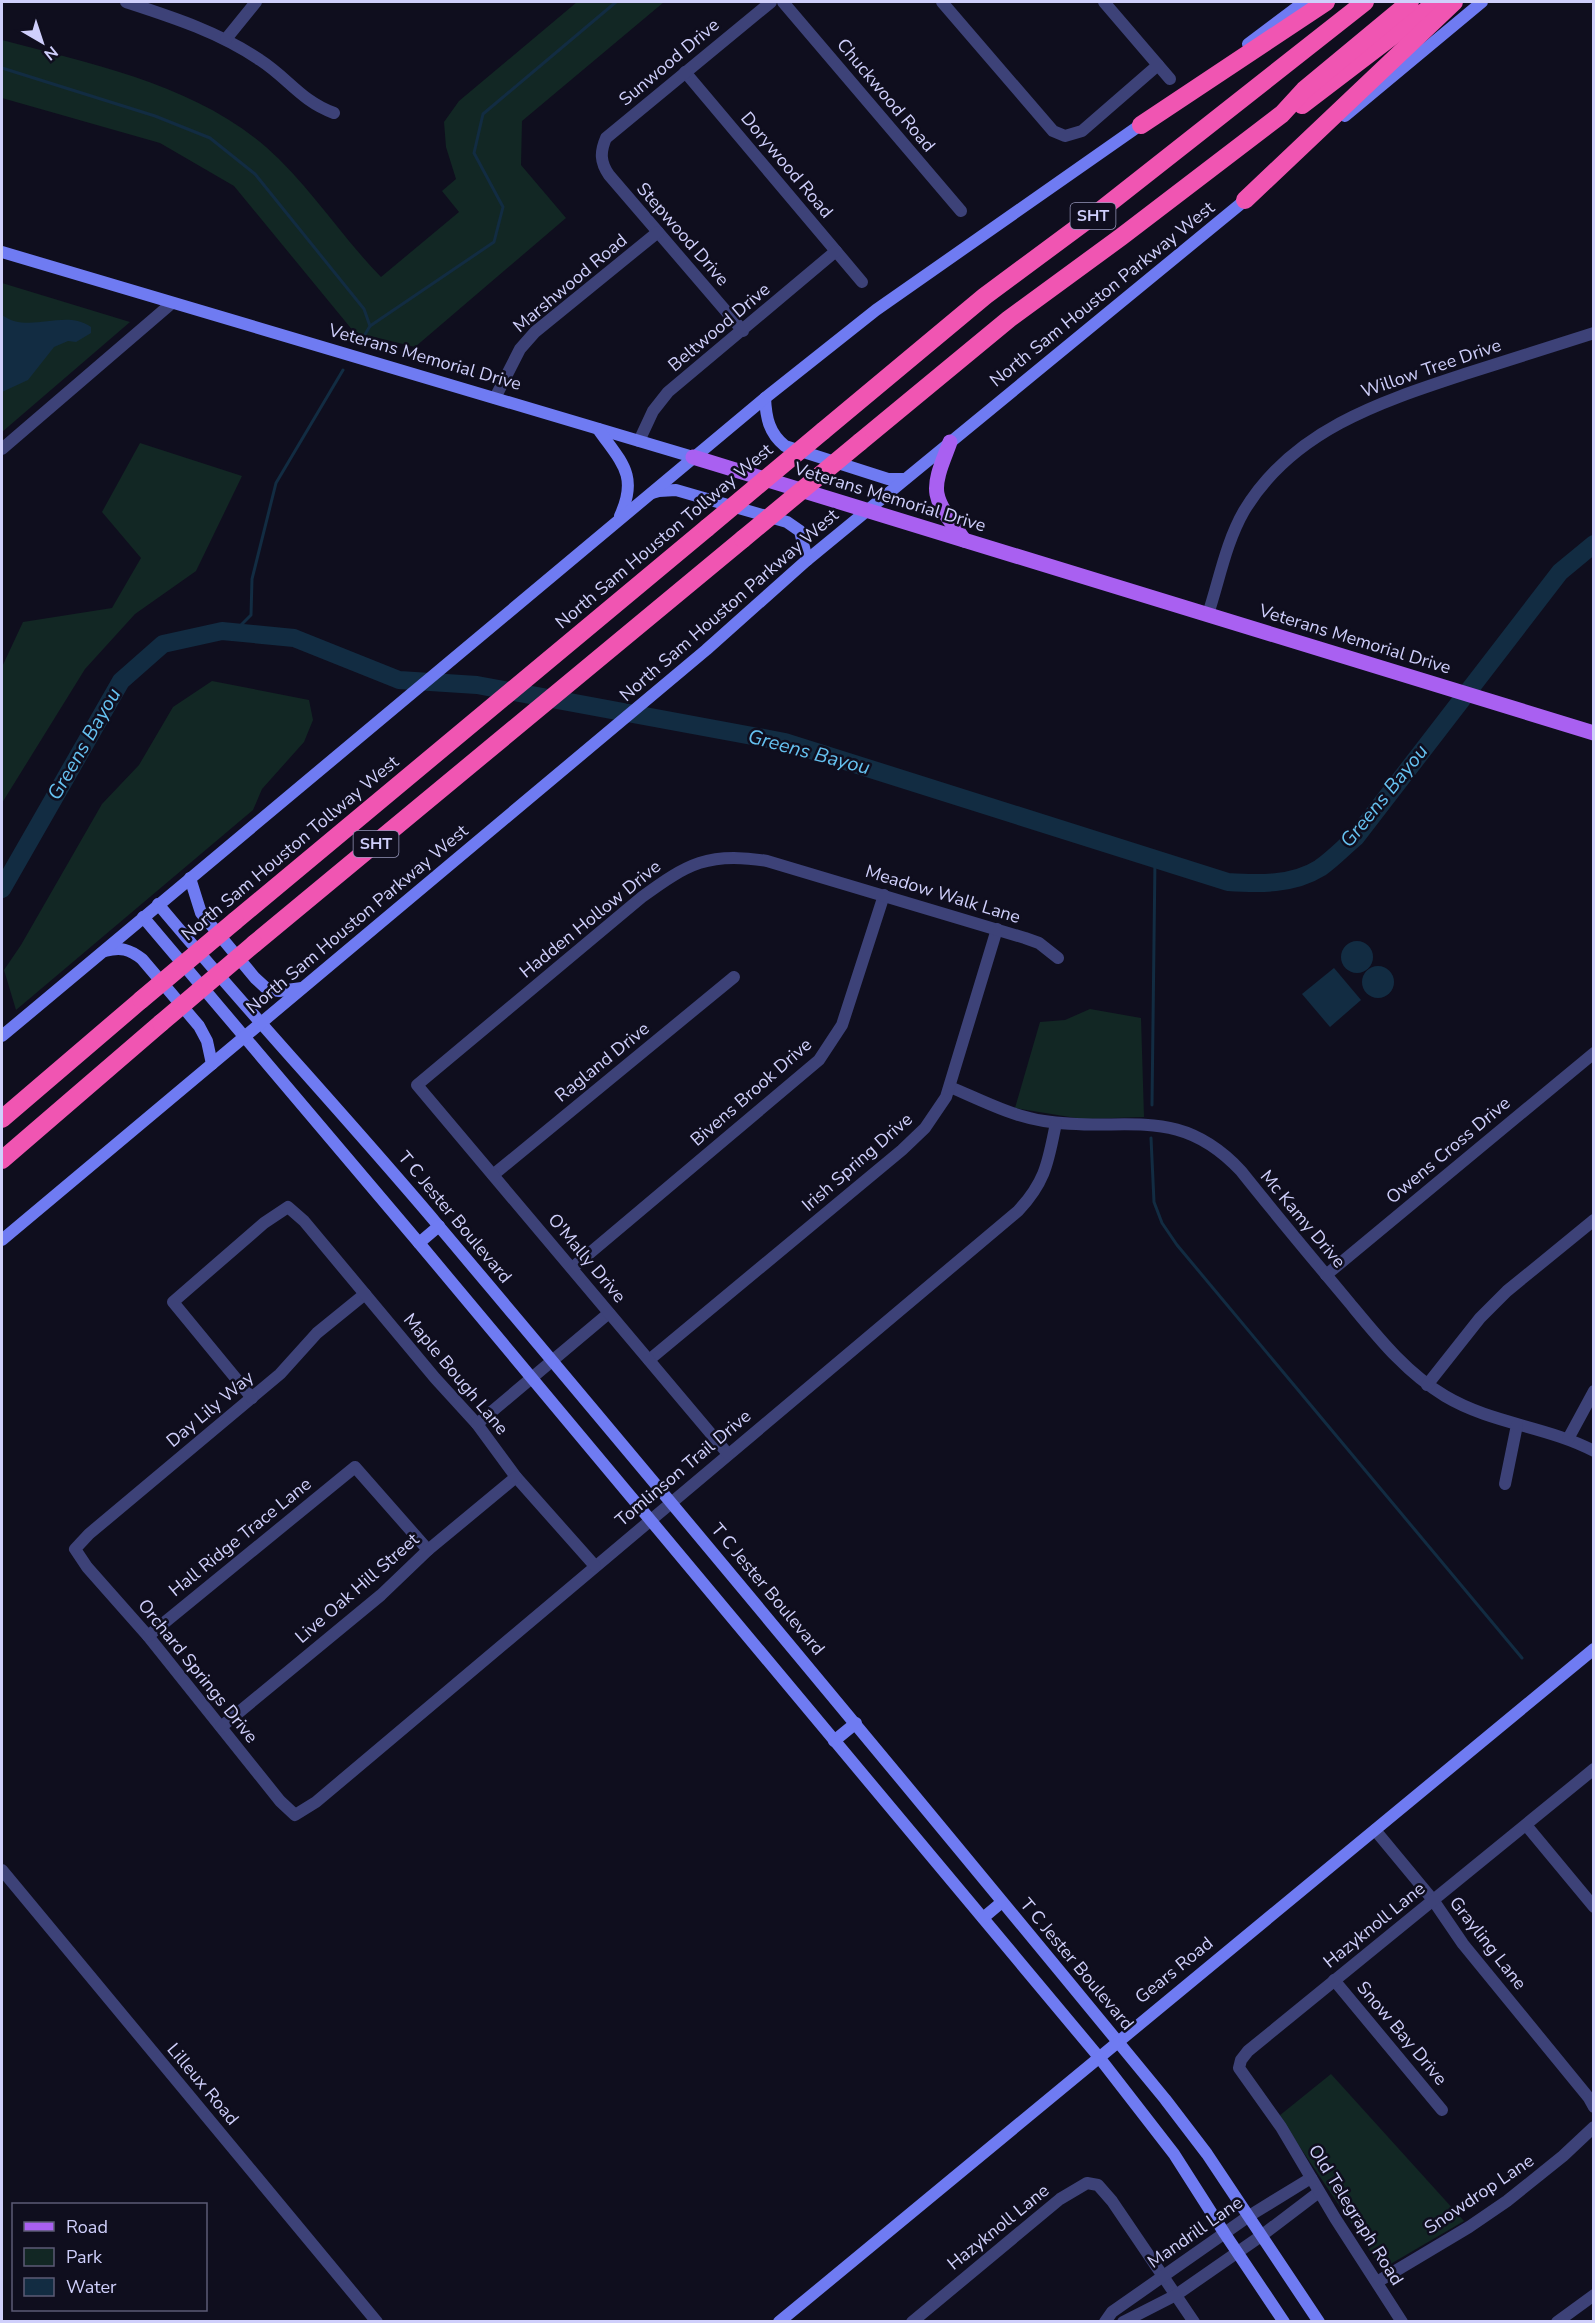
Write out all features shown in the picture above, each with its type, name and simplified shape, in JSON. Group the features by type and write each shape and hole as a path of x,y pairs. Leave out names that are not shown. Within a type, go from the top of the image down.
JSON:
{"highway":[{"path":"1141,125 1326,2"},
{"name":"North Sam Houston Tollway West","path":"2,1119 235,921 985,296 1097,213 1365,2"},
{"name":"SHT","path":"2,1160 254,944 1009,319 1282,114 1304,90 1410,2"},
{"name":"SHT","path":"1282,114 1305,104 1437,2"},
{"path":"1245,200 1454,2"}],"main road":[{"path":"2,1036 765,398 876,310 1141,125 1304,2"},
{"name":"North Sam Houston Parkway West","path":"2,1240 706,650 807,560 1482,2"},
{"name":"Veterans Memorial Drive","path":"2,252 693,457 1593,732"},
{"path":"765,398 766,417 774,438 785,446 888,479 905,479"},
{"path":"598,429 623,465 628,481 628,499 617,521"},
{"path":"950,442 938,480 937,494 945,512 964,540"},
{"path":"650,494 676,490 787,522 800,531 807,560"},
{"path":"190,878 201,913 255,978 267,989 279,991 302,988"},
{"name":"T C Jester Boulevard","path":"158,904 260,1024 376,1152 672,1502 1117,2040 1200,2145 1319,2322"},
{"path":"143,917 419,1243 1098,2056 1174,2154 1284,2322"},
{"path":"102,951 118,947 131,950 142,959 199,1026 207,1041 212,1064"},
{"path":"419,1243 439,1226"},
{"name":"Gears Road","path":"779,2322 1117,2040 1593,1649"},
{"path":"834,1741 856,1723"},
{"path":"983,1918 1002,1902"}],"street":[{"path":"126,2 176,18 226,39 261,60 316,106 334,113"},
{"path":"226,39 256,2"},
{"name":"Sunwood Drive","path":"601,158 601,148 606,138 771,2"},
{"name":"Chuckwood Road","path":"783,2 961,211"},
{"path":"942,2 1053,131 1065,136 1082,131 1158,65"},
{"path":"1104,2 1170,79"},
{"name":"Dorywood Road","path":"685,72 862,282"},
{"name":"Stepwood Drive","path":"601,158 609,175 743,331"},
{"name":"Marshwood Road","path":"495,398 516,355 535,332 658,232"},
{"name":"Beltwood Drive","path":"639,441 653,411 668,392 836,251"},
{"path":"2,449 172,303"},
{"name":"Willow Tree Drive","path":"1208,614 1231,542 1243,513 1270,476 1313,440 1355,414 1401,395 1593,333"},
{"name":"Hadden Hollow Drive","path":"417,1085 642,897 676,873 704,861 734,857 767,861 814,875"},
{"name":"Meadow Walk Lane","path":"814,875 997,929 1039,944 1058,958"},
{"name":"Bivens Brook Drive","path":"572,1268 819,1060 836,1037 846,1014 884,895"},
{"name":"Irish Spring Drive","path":"649,1360 908,1145 938,1112 950,1087 997,929"},
{"name":"Ragland Drive","path":"493,1175 734,977"},
{"name":"Owens Cross Drive","path":"1326,1275 1593,1053"},
{"name":"O'Mally Drive","path":"417,1085 728,1454"},
{"name":"Mc Kamy Drive","path":"950,1087 1017,1115 1056,1123 1153,1125 1172,1128 1206,1141 1221,1151 1240,1171 1392,1353 1427,1384 1467,1408 1491,1418 1568,1439 1593,1451"},
{"name":"Tomlinson Trail Drive","path":"295,1815 316,1802 1018,1212 1041,1182 1056,1123"},
{"name":"Maple Bough Lane","path":"252,1398 173,1302 264,1223 288,1207 304,1221 435,1378 477,1424 516,1478 595,1566"},
{"path":"1427,1384 1462,1339 1507,1291 1593,1220"},
{"name":"Day Lily Way","path":"75,1549 88,1534 280,1374 317,1333 365,1294"},
{"path":"477,1424 609,1313"},
{"path":"1568,1439 1593,1391"},
{"path":"1505,1484 1517,1425"},
{"name":"Hall Ridge Trace Lane","path":"148,1636 355,1467 428,1550"},
{"name":"Live Oak Hill Street","path":"221,1727 381,1595 428,1550 516,1478"},
{"name":"Orchard Springs Drive","path":"75,1549 87,1567 148,1636 280,1801 295,1815"},
{"name":"Hazyknoll Lane","path":"1281,2127 1239,2068 1241,2060 1248,2051 1593,1769"},
{"path":"1526,1825 1593,1906"},
{"name":"Grayling Lane","path":"1375,1830 1432,1900 1462,1944 1589,2097 1593,2107"},
{"name":"Lilleux Road","path":"2,1870 377,2322"},
{"name":"Snow Bay Drive","path":"1334,1980 1442,2110"},
{"name":"Old Telegraph Road","path":"1281,2127 1319,2192 1402,2322"},
{"name":"Snowdrop Lane","path":"1377,2282 1507,2201 1563,2156 1593,2127"},
{"name":"Mandrill Lane","path":"1105,2322 1112,2312 1164,2275 1249,2216 1311,2178"},
{"name":"Hazyknoll Lane","path":"912,2322 1060,2199 1087,2183 1098,2186 1164,2275"},
{"path":"1123,2322 1176,2295 1261,2236 1319,2192"},
{"path":"1164,2275 1194,2322"},
{"path":"1557,2322 1593,2295"}],"green space":[{"path":"577,2 664,2 522,121 521,165 566,218 415,347 354,332 234,186 160,143 2,98 2,40 140,79 207,107 237,125 282,162 381,277 459,212 442,191 456,179 446,147 444,122 459,101"},
{"path":"2,283 130,322 2,432"},
{"path":"140,443 242,476 196,571 135,614 85,669 2,803 2,667 23,622 112,608 141,558 102,512"},
{"path":"212,681 309,700 313,720 304,742 262,789 253,810 16,1010 4,970 21,945 102,804 139,765 173,707"},
{"path":"1090,1009 1141,1018 1144,1117 1082,1119 1015,1108 1040,1022 1065,1020"},
{"path":"1331,2074 1464,2221 1382,2269 1279,2116"}],"water":[{"path":"2,315 24,323 58,320 81,322 91,327 91,333 76,342 68,341 54,347 28,380 2,392"},
{"path":"1357,941 1368,946 1373,957 1368,968 1357,973 1346,968 1341,957 1346,946"},
{"path":"1378,966 1389,971 1394,982 1389,993 1378,998 1367,993 1362,982 1367,971"},
{"path":"1334,968 1361,1000 1330,1027 1302,994"}],"waterway":[{"path":"360,343 370,326 494,242 503,207 474,153 483,114 616,2"},
{"path":"2,68 155,116 210,138 255,174 364,309 370,326"},
{"path":"234,632 251,615 252,579 276,483 343,370"},
{"name":"Greens Bayou","path":"2,889 121,681 163,644 222,631 294,638 399,680 477,685 785,742 1228,882 1264,883 1299,878 1320,868 1356,837 1560,572 1594,544"},
{"path":"1152,1105 1155,859"},
{"path":"1151,1138 1154,1202 1162,1223 1177,1245 1522,1658"}]}
